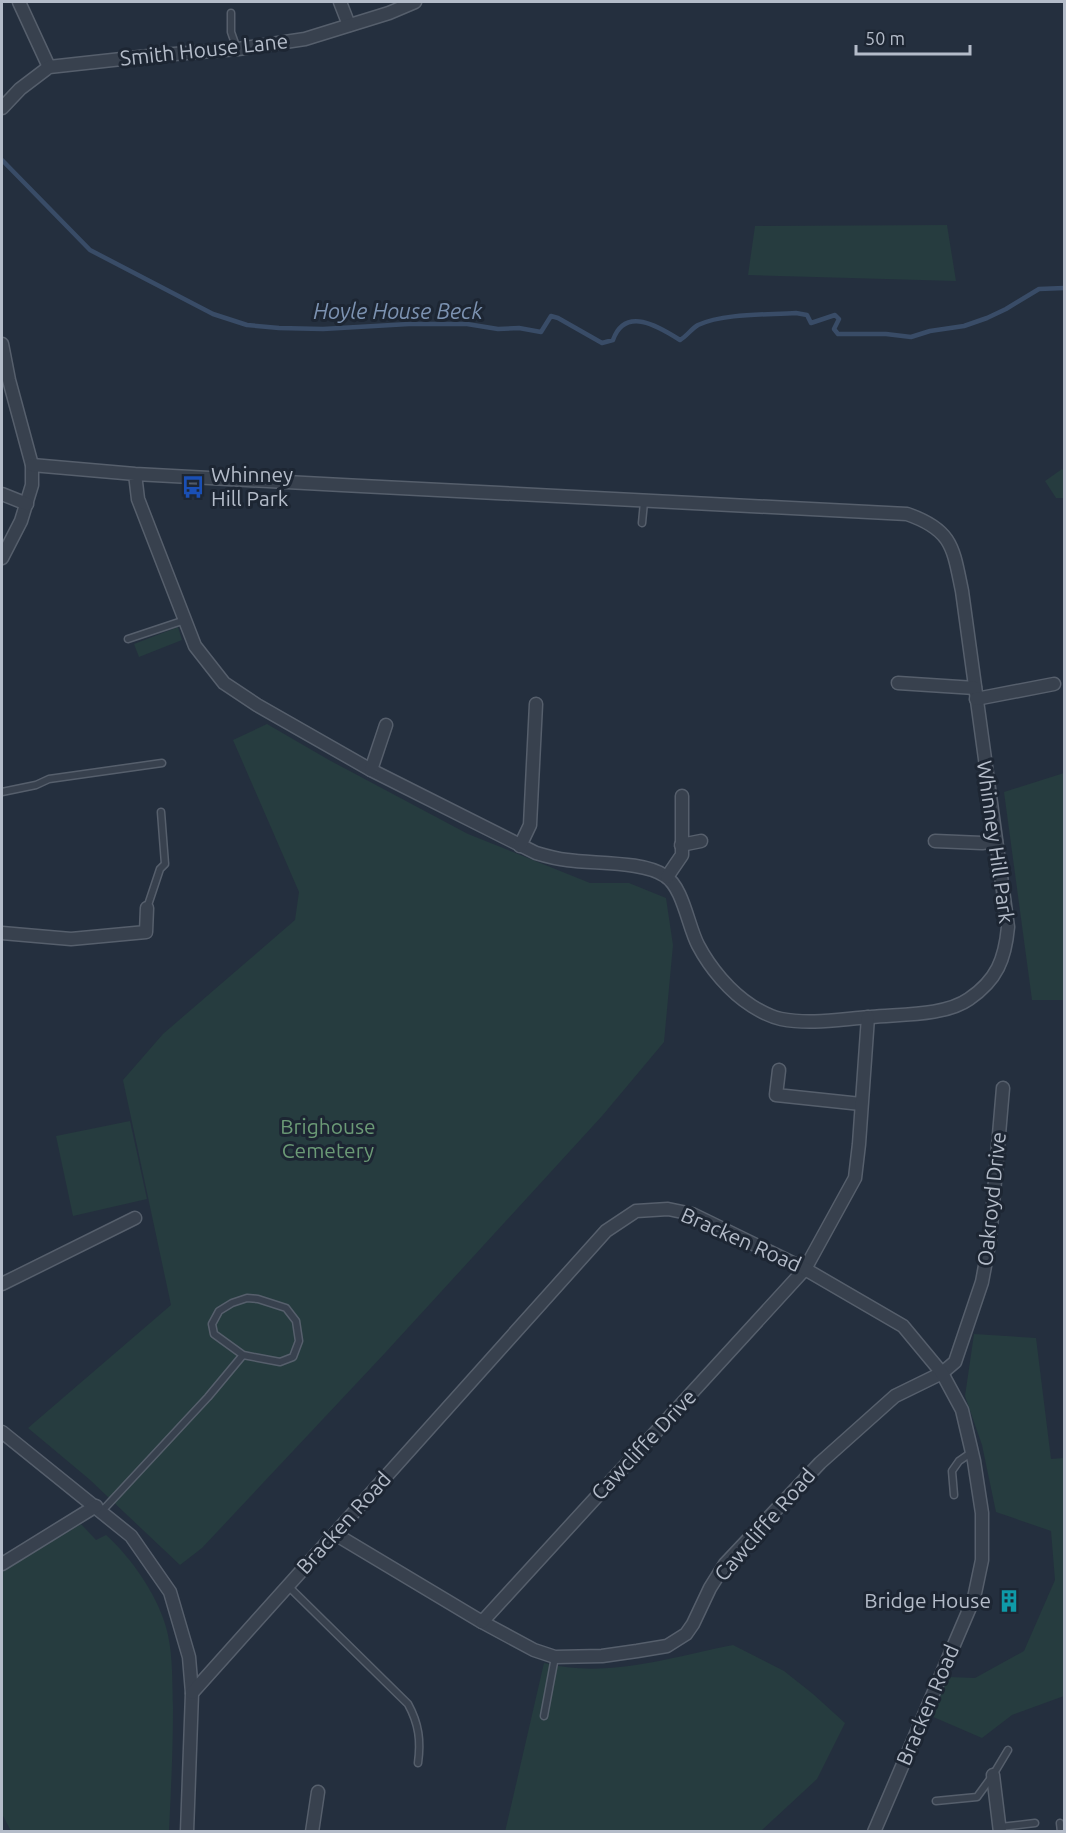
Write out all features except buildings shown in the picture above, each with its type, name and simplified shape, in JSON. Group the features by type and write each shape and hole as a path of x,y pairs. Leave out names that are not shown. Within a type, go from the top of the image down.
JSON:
{"street":[{"path":"2,108 20,89 49,67 19,2"},
{"path":"340,2 349,26"},
{"name":"Smith House Lane","path":"49,67 238,49 305,39 389,13 415,2"},
{"path":"2,344 3,362 32,465 32,485 27,504 2,558"},
{"name":"Whinney Hill Park","path":"32,465 135,474 907,514 923,519 937,528 947,538 954,552 963,591 1008,927 1006,950 998,969 984,988 967,1001 948,1008 806,1022 778,1018 751,1005 712,967 698,945 678,891 667,877"},
{"path":"135,474 138,499 195,646 224,683 257,705 371,770 536,854 565,860 651,868 667,877 682,855 682,796"},
{"path":"2,494 27,504"},
{"path":"898,683 976,694 1054,684"},
{"path":"520,846 530,825 536,704"},
{"path":"371,770 386,725"},
{"path":"681,845 701,841"},
{"path":"935,841 982,843 996,841"},
{"path":"2,933 71,939 146,932 147,908"},
{"name":"Cawcliffe Drive","path":"482,1622 805,1269 855,1178 868,1017"},
{"path":"779,1070 776,1095 861,1104"},
{"name":"Oakroyd Drive","path":"942,1373 955,1362 982,1282 990,1239 1003,1088"},
{"name":"Bracken Road","path":"192,1694 606,1231 636,1211 668,1209 692,1214 805,1269 903,1326 942,1373 962,1410 972,1452 982,1513 982,1560 974,1598 874,1832"},
{"path":"2,1284 135,1218"},
{"name":"Cawcliffe Road","path":"335,1534 482,1622 534,1650 555,1657 602,1656 667,1646 686,1634 725,1564 820,1463 895,1396 942,1373"},
{"path":"2,1432 131,1536 170,1592 189,1657 192,1694 187,1832"},
{"path":"2,1564 99,1508"},
{"path":"993,1775 1000,1829"},
{"path":"312,1832 318,1792"}],"lane":[{"path":"231,13 231,32 238,49"},
{"path":"642,524 644,502"},
{"path":"128,639 185,620"},
{"path":"2,792 36,785 50,779 162,762"},
{"path":"147,908 160,869 165,864 161,812"},
{"path":"247,1298 286,1308 296,1321 299,1341 292,1357 280,1362 243,1354 214,1334 212,1324 219,1311 247,1298"},
{"path":"99,1508 208,1397 243,1354"},
{"path":"954,1496 952,1471 959,1461 972,1452"},
{"path":"288,1586 408,1704 416,1719 419,1733 421,1746 418,1762"},
{"path":"544,1716 555,1657"},
{"path":"936,1801 977,1797 1008,1750"},
{"path":"1000,1829 1035,1823"},
{"path":"1060,1823 1060,1832"}],"green space":[{"path":"947,225 956,281 748,275 755,226"},
{"path":"1062,469 1064,471 1064,498 1056,498 1045,481"},
{"path":"178,627 182,640 139,657 134,644"},
{"name":"Brighouse Cemetery","path":"267,724 329,760 468,834 590,883 629,883 666,898 673,945 664,1042 602,1116 385,1353 202,1548 180,1565 89,1479 28,1428 171,1305 123,1080 163,1034 295,920 299,892 233,740"},
{"path":"1064,773 1064,1000 1032,1000 1004,792"},
{"path":"130,1121 147,1199 73,1216 56,1136"},
{"path":"974,1334 1036,1338 1051,1459 1064,1458 1064,1696 1012,1715 982,1738 931,1716 949,1677 975,1678 1024,1651 1055,1580 1051,1531 996,1512 982,1445 965,1396"},
{"path":"81,1524 96,1540 106,1535 126,1555 152,1594 168,1635 173,1708 169,1831 11,1831 2,1814 2,1572"},
{"path":"733,1645 784,1671 845,1723 817,1779 761,1831 505,1832 544,1663 591,1669 615,1667 663,1660"}],"waterway":[{"name":"Hoyle House Beck","path":"2,160 90,250 213,314 247,325 323,329 409,324 467,324 541,332 551,316 602,343 613,340 618,330 634,321 662,329 680,340 698,325 720,318 796,313 807,315 811,323 835,315 839,319 834,329 838,334 886,334 911,337 930,331 964,326 987,318 1039,289 1064,288"}],"place":[{"name":"Whinney Hill Park","path":"193,487"},
{"name":"Bridge House","path":"1009,1601"}]}
